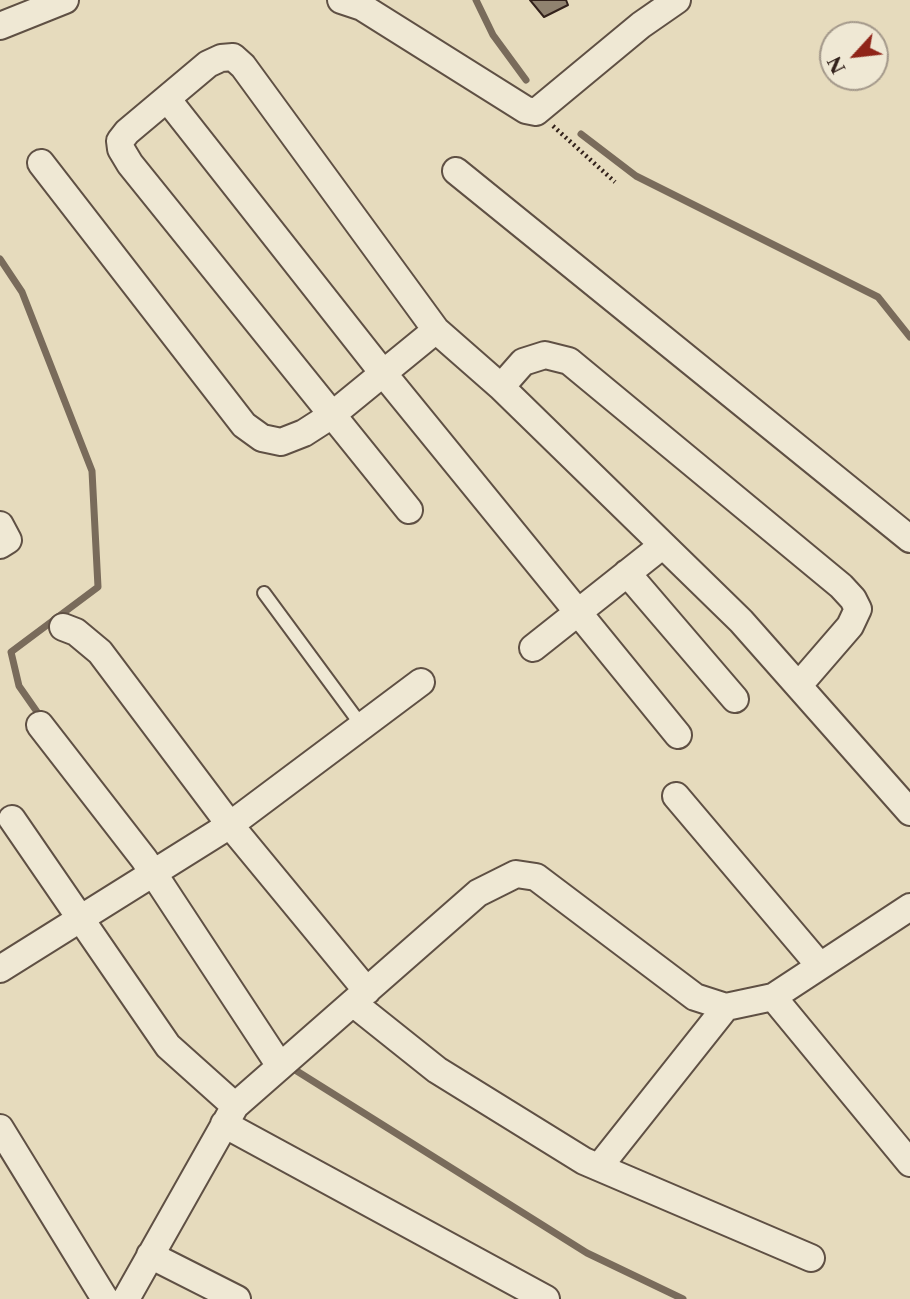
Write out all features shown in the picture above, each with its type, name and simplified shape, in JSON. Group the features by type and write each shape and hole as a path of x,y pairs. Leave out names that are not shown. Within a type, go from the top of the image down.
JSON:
{"street":[{"path":"0,26 33,6 65,0"},
{"path":"341,0 362,7 526,110 536,112 641,24 677,0"},
{"path":"409,510 130,164 121,149 120,141 127,132 208,64 220,58 233,57 243,66 436,330 501,387 741,621 910,812"},
{"path":"168,100 383,373 678,735"},
{"path":"41,163 244,425 262,438 281,442 304,433 332,415 436,330"},
{"path":"456,171 910,539"},
{"path":"501,387 523,362 545,355 569,361 841,586 858,609 850,626 799,685"},
{"path":"0,525 8,540 0,545"},
{"path":"533,648 663,545"},
{"path":"627,573 736,699"},
{"path":"63,627 76,632 100,652 360,997 437,1070 584,1161 811,1258"},
{"path":"0,969 230,825 421,682"},
{"path":"40,725 154,873 280,1066"},
{"path":"676,796 820,966"},
{"path":"12,819 168,1046 229,1115 546,1299"},
{"path":"126,1299 229,1115 280,1066 478,893 516,874 536,877 695,997 726,1007 773,997 908,912"},
{"path":"773,997 910,1163"},
{"path":"599,1167 726,1007"},
{"path":"0,1128 106,1299"},
{"path":"150,1255 237,1299"}],"lane":[{"path":"264,593 362,726"}],"path":[{"path":"536,112 615,182"}],"building":[{"path":"530,0 566,0 568,5 544,17"}],"waterway":[{"path":"476,0 493,35 526,80"},
{"path":"581,134 636,176 878,297 910,337"},
{"path":"0,259 22,292 92,471 98,587 11,652 19,686 42,719"},
{"path":"292,1068 587,1253 683,1299"}]}
